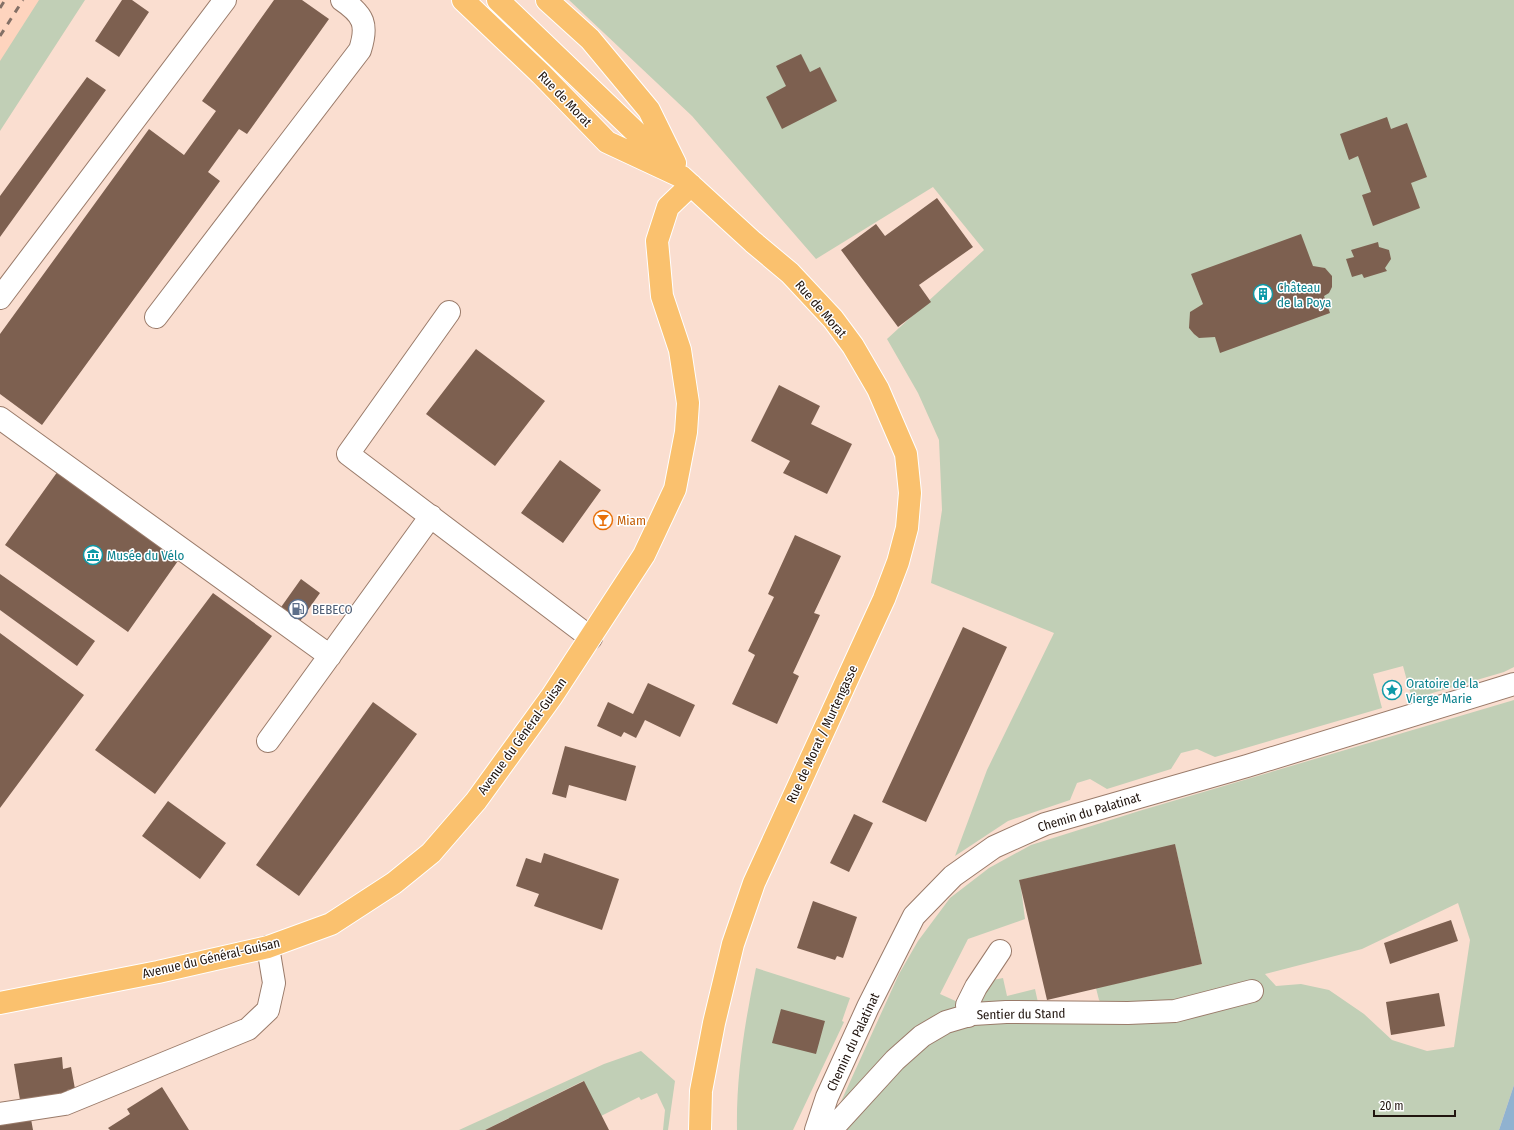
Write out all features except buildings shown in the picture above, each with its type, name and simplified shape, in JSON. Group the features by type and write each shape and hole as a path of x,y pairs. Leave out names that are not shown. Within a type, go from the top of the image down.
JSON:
{"main road":[{"name":"Rue de Morat","path":"463,0 542,74 607,142 686,181 753,242 790,273 833,319 853,346"},
{"path":"498,0 686,181"},
{"name":"Rue de Morat","path":"547,0 590,39 649,110 686,181"},
{"name":"Avenue du Général-Guisan","path":"0,1002 158,972 268,947 331,924 394,884 431,852 476,801 552,696 644,555 675,489 686,432 688,403 680,350 662,296 657,241 668,206 686,181"},
{"name":"Rue de Morat / Murtengasse","path":"700,1130 701,1091 714,1023 733,944 754,883 884,599 898,562 907,528 910,493 906,454 878,389 853,346"}],"street":[{"path":"0,298 225,0"},
{"path":"156,317 360,50 365,34 362,21 355,9 342,0"},
{"path":"449,312 348,454 591,638"},
{"path":"0,418 330,656"},
{"path":"268,741 431,516"},
{"name":"Chemin du Palatinat","path":"816,1130 827,1097 868,1007 914,916 953,876 994,847 1045,824 1247,766 1514,684"},
{"path":"0,1114 65,1104 248,1029 268,1010 274,983 268,947"},
{"path":"968,1016 966,1005 1000,951"},
{"name":"Sentier du Stand","path":"831,1130 895,1060 922,1036 946,1022 968,1016 1006,1012 1128,1014 1176,1011 1252,991"}],"shaded area":[{"path":"0,0 63,0 0,88"}],"green space":[{"path":"39,0 85,0 0,131 0,61"},
{"path":"569,0 1514,0 1514,667 1504,672 1412,699 1403,666 1373,674 1382,708 1215,757 1197,749 1181,753 1171,769 1107,789 1090,779 1077,783 1070,800 1008,821 955,856 987,770 1054,633 931,583 942,510 939,440 918,393 887,339 984,250 933,187 816,259 692,116"},
{"path":"1514,700 1514,1085 1499,1130 842,1130 909,1057 933,1038 982,1022 1163,1007 1104,1006 1099,1000 1096,988 1202,964 1175,845 1020,880 1025,919 968,939 940,994 960,1003 959,1012 834,1117 899,974 918,941 950,898 989,868 1031,845 1139,811","holes":["1458,903 1470,940 1454,1047 1427,1051 1392,1040 1364,1014 1329,990 1301,984 1276,986 1265,974 1362,949"]},
{"path":"756,968 850,998 842,1021 844,1022 793,1130 737,1130 738,1089 742,1049"},
{"path":"1003,978 1007,996 1035,989 1039,1007 978,1010 975,996 988,981"},
{"path":"641,1051 675,1081 668,1130 663,1130 665,1110 657,1093 641,1100 639,1097 601,1116 583,1081 485,1130 459,1130 604,1064"}],"water":[{"path":"1514,1085 1514,1130 1499,1130"}],"railway":[{"path":"0,8 5,0"},
{"path":"0,36 23,0"}],"place":[{"name":"Château de la Poya","path":"1263,294"},
{"name":"Miam","path":"603,520"},
{"name":"Musée du Vélo","path":"93,555"},
{"name":"BEBECO","path":"298,609"},
{"name":"Oratoire de la Vierge Marie","path":"1392,690"}]}
